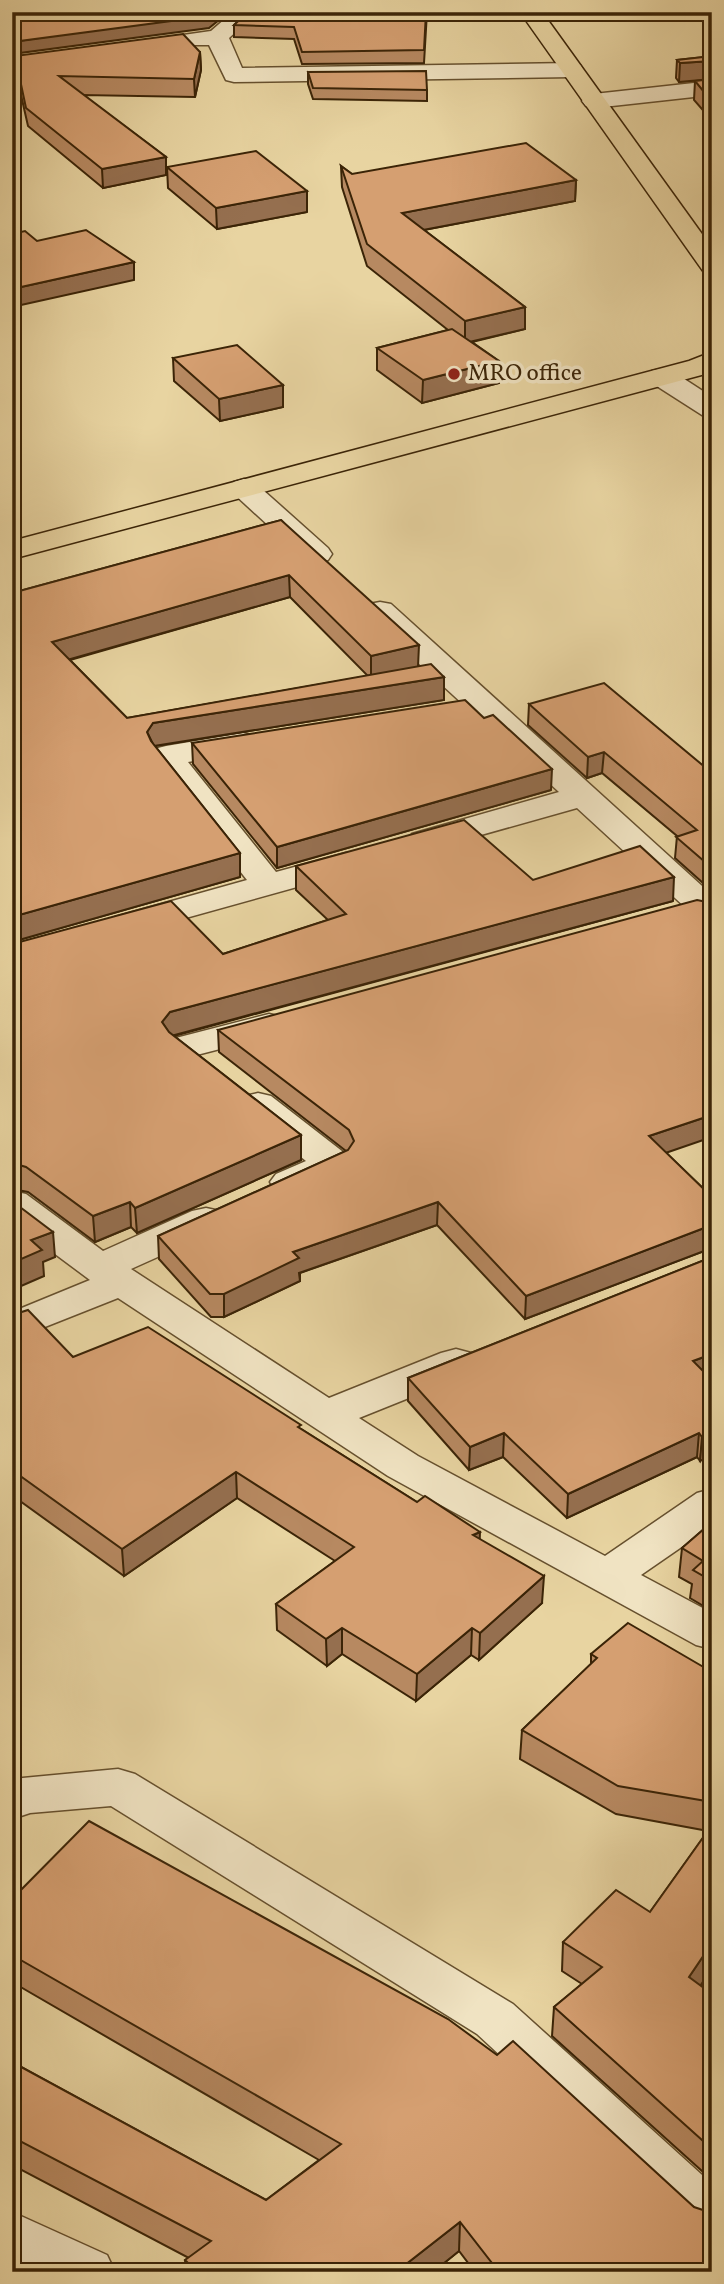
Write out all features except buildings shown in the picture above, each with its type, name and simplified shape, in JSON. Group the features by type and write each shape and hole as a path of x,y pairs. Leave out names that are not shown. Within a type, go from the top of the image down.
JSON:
{"main road":[{"path":"531,12 712,266"},
{"path":"12,550 663,377 699,367 712,360"}],"street":[{"path":"163,44 217,37 247,12"},
{"path":"217,37 234,75 572,70"},
{"path":"594,101 712,88"},
{"path":"663,377 712,409"},
{"path":"244,488 707,910"},
{"path":"444,711 484,705"},
{"path":"268,884 166,756 272,739"},
{"path":"93,933 583,796"},
{"path":"663,917 707,910"},
{"path":"12,1327 247,1201 333,1163 185,1047 304,1015"},
{"path":"12,1203 110,1275 403,1466 712,1633"},
{"path":"326,1415 493,1349"},
{"path":"607,1576 712,1504"},
{"path":"14,1797 118,1787 495,2019 712,2218"},
{"path":"12,2235 88,2272"}],"place":[{"name":"MRO office","path":"454,374"}]}
